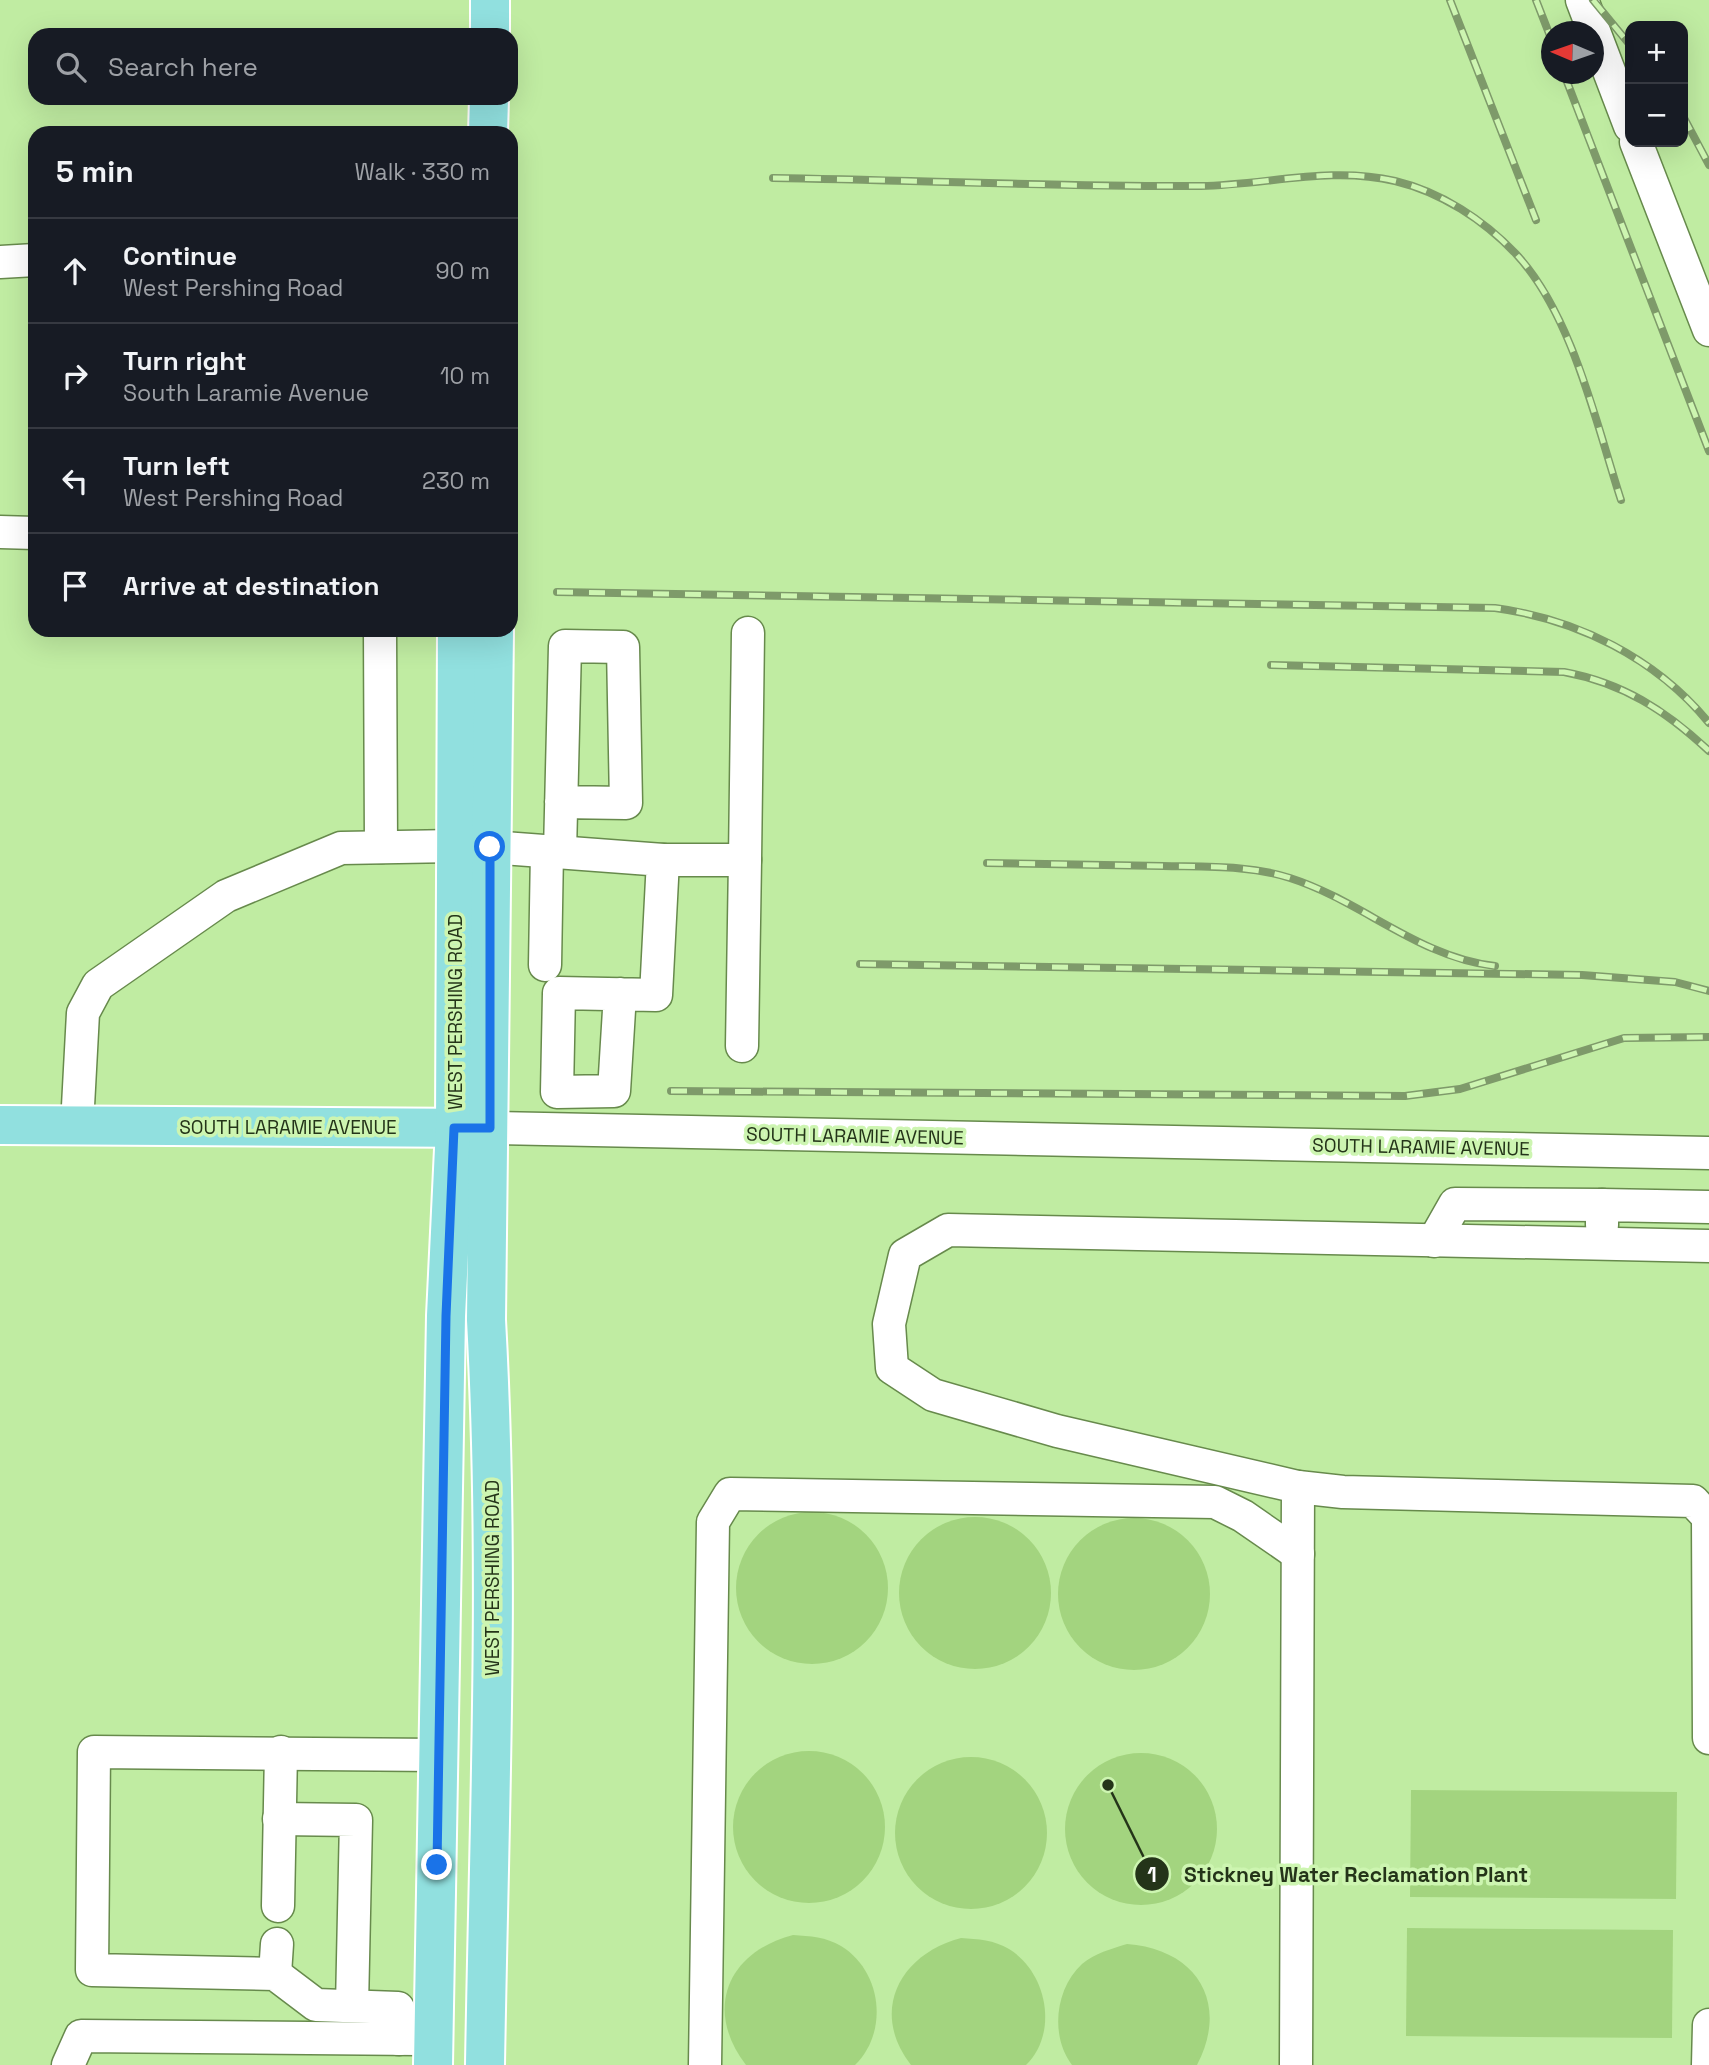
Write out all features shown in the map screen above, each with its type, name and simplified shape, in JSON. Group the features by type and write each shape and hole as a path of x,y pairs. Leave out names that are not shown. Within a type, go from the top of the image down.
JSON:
{"main road":[{"path":"490,0 490,28"},
{"path":"488,126 489,105"},
{"name":"WEST PERSHING ROAD","path":"458,637 473,847 472,1128 486,1320 494,1553 485,2065"},
{"name":"WEST PERSHING ROAD","path":"473,847 493,637"},
{"name":"SOUTH LARAMIE AVENUE","path":"0,1125 472,1128"},
{"name":"WEST PERSHING ROAD","path":"422,2048 439,1755 446,1316 472,1128"}],"street":[{"path":"1582,0 1625,112"},
{"path":"1638,147 1709,330"},
{"path":"0,261 28,260"},
{"path":"0,532 28,533"},
{"path":"742,1046 748,633"},
{"path":"380,637 382,847"},
{"path":"545,965 561,802 565,646 623,647 626,803 561,802"},
{"path":"77,1125 83,1013 97,985 226,897 341,848 473,847 663,860 745,860"},
{"path":"620,994 656,995 663,860"},
{"name":"SOUTH LARAMIE AVENUE","path":"472,1128 1709,1153"},
{"path":"1434,1241 1455,1204 1709,1207"},
{"path":"1602,1205 1602,1244"},
{"path":"1709,1246 948,1230 905,1255 889,1324 892,1368 933,1395 1057,1431 1298,1487 1343,1492 1705,1509 1709,1738"},
{"path":"1296,2065 1298,1487"},
{"path":"705,2065 713,1522 730,1494 1215,1503 1243,1516 1298,1554"},
{"path":"422,2048 398,2008 316,2005 276,1959 92,1970 94,1752 439,1755"},
{"path":"278,1906 281,1752"},
{"path":"279,1819 356,1820 352,2006"},
{"path":"1708,2065 1709,2025"},
{"path":"68,2065 81,2036 422,2048"}],"shaded area":[{"path":"0,0 1709,0 1709,2065 0,2065"},
{"path":"812,1512 841,1517 866,1534 883,1559 888,1588 883,1617 866,1642 841,1659 812,1664 783,1659 758,1642 741,1617 736,1588 741,1559 758,1534 783,1517"},
{"path":"975,1517 1004,1522 1029,1539 1046,1564 1051,1593 1046,1622 1029,1647 1004,1664 975,1669 946,1664 921,1647 904,1622 899,1593 904,1564 921,1539 946,1522"},
{"path":"1134,1518 1163,1523 1188,1540 1205,1565 1210,1594 1205,1623 1188,1648 1163,1665 1134,1670 1105,1665 1080,1648 1063,1623 1058,1594 1063,1565 1080,1540 1105,1523"},
{"path":"809,1751 838,1756 863,1773 880,1798 885,1827 880,1856 863,1881 838,1898 809,1903 780,1898 755,1881 738,1856 733,1827 738,1798 755,1773 780,1756"},
{"path":"1141,1753 1170,1758 1195,1775 1212,1800 1217,1829 1212,1858 1195,1883 1170,1900 1141,1905 1112,1900 1087,1883 1070,1858 1065,1829 1070,1800 1087,1775 1112,1758"},
{"path":"971,1757 1000,1762 1025,1779 1042,1804 1047,1833 1042,1862 1025,1887 1000,1904 971,1909 942,1904 917,1887 900,1862 895,1833 900,1804 917,1779 942,1762"},
{"path":"1411,1790 1677,1792 1676,1899 1410,1897"},
{"path":"1407,1928 1673,1930 1672,2038 1406,2036"},
{"path":"793,1935 835,1943 855,1957 865,1970 876,2002 876,2019 873,2036 855,2065 746,2065 733,2044 726,2023 725,2004 729,1985 738,1969 752,1955 771,1943"},
{"path":"961,1938 986,1940 1009,1949 1022,1959 1040,1987 1045,2020 1043,2037 1026,2065 911,2065 899,2045 893,2025 892,2005 897,1987 907,1971 922,1957"},
{"path":"1127,1944 1151,1948 1172,1956 1188,1968 1200,1983 1208,2000 1210,2020 1206,2042 1197,2065 1072,2065 1065,2053 1058,2027 1061,1999 1066,1986 1087,1960"}],"railway":[{"path":"1450,0 1536,220"},
{"path":"1536,0 1544,21"},
{"path":"1593,0 1625,39"},
{"path":"1568,84 1709,451"},
{"path":"1688,125 1709,165"},
{"path":"773,178 1201,186 1346,175 1395,181 1429,192 1461,209 1490,230 1516,254 1536,279 1553,307 1580,371 1621,500"},
{"path":"557,592 1495,608 1556,621 1613,645 1665,679 1709,723"},
{"path":"1271,665 1564,672 1605,683 1642,700 1676,723 1709,751"},
{"path":"987,863 1211,867 1275,874 1342,900 1441,952 1467,961 1495,966"},
{"path":"860,964 1582,975 1675,982 1709,991"},
{"path":"671,1091 1405,1096 1460,1089 1624,1038 1709,1037"}],"place":[{"name":"Stickney Water Reclamation Plant","path":"1108,1785"}],"route":[{"path":"437,1865 446,1316 454,1128 490,1128 490,847"}]}
